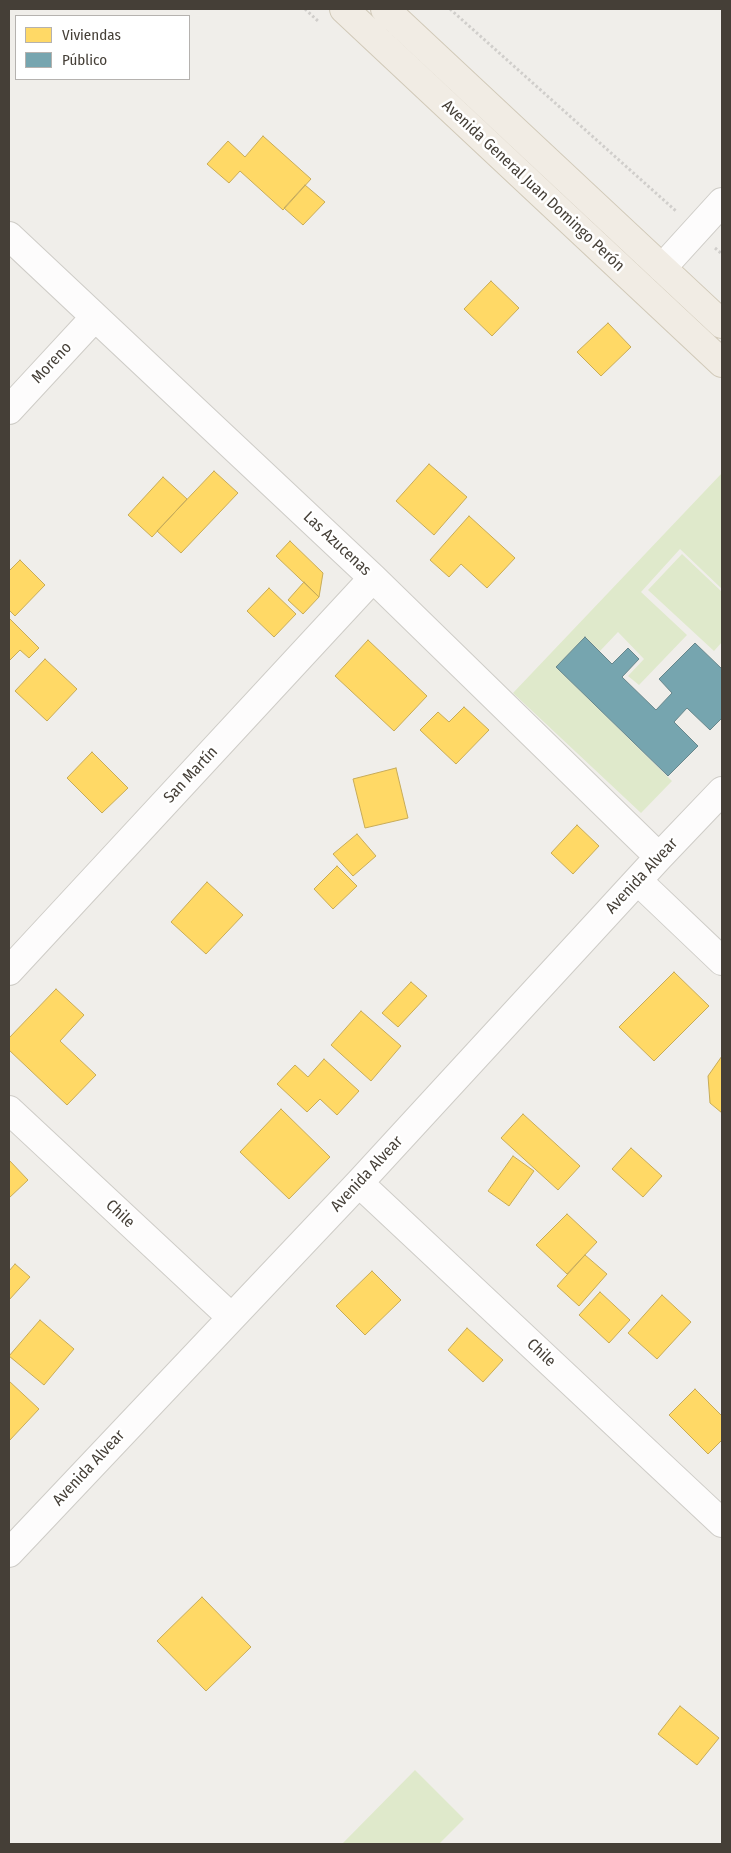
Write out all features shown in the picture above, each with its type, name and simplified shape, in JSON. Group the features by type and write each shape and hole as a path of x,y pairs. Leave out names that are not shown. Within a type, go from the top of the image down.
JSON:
{"main road":[{"name":"Avenida General Juan Domingo Perón","path":"344,9 722,363"},
{"name":"Avenida General Juan Domingo Perón","path":"387,9 722,324"}],"street":[{"path":"662,268 722,202"},
{"name":"Las Azucenas","path":"9,236 373,578 659,857"},
{"name":"Moreno","path":"9,410 96,317"},
{"name":"San Martín","path":"9,971 373,578"},
{"name":"Avenida Alvear","path":"9,1553 359,1183 722,791"},
{"path":"638,881 722,960"},
{"name":"Chile","path":"9,1110 231,1317"},
{"name":"Chile","path":"359,1183 718,1511"}],"path":[{"path":"450,9 722,254"}],"green space":[{"path":"722,473 722,589 680,549 641,592 687,635 639,685 628,676 644,659 618,632 600,651 585,637 556,667 672,781 641,813 513,693"},
{"path":"682,554 722,592 722,642 714,651 648,590"},
{"path":"415,1770 464,1819 439,1844 342,1844"}],"building: Viviendas":[{"path":"263,136 311,179 283,210 240,171 229,183 207,164 228,141 245,157"},
{"path":"305,185 325,202 303,225 284,208"},
{"path":"491,281 519,308 492,336 464,309"},
{"path":"608,323 631,347 601,376 577,352"},
{"path":"429,464 467,497 434,535 396,501"},
{"path":"214,471 238,493 181,553 157,531"},
{"path":"163,477 187,499 152,537 128,515"},
{"path":"469,516 515,558 487,588 461,564 449,577 430,560"},
{"path":"290,541 323,573 319,597 276,556"},
{"path":"20,560 45,585 15,616 9,610 9,571"},
{"path":"304,582 319,597 303,614 288,600"},
{"path":"269,588 296,614 274,637 247,611"},
{"path":"9,618 39,648 29,658 20,650 9,661"},
{"path":"368,640 427,696 394,731 335,676"},
{"path":"45,659 77,689 47,721 15,691"},
{"path":"464,707 489,730 456,764 420,730 438,712 449,722"},
{"path":"92,752 128,788 102,813 67,778"},
{"path":"396,768 408,818 365,828 353,779"},
{"path":"577,825 599,846 573,874 551,853"},
{"path":"357,834 376,856 353,876 333,854"},
{"path":"337,866 357,886 333,909 314,889"},
{"path":"207,882 243,915 206,954 171,922"},
{"path":"674,972 709,1006 654,1061 619,1027"},
{"path":"411,982 427,996 398,1027 382,1013"},
{"path":"56,989 84,1015 60,1041 96,1075 67,1105 9,1050 9,1038"},
{"path":"361,1011 401,1046 371,1081 331,1045"},
{"path":"722,1056 722,1113 710,1103 708,1076"},
{"path":"324,1059 359,1091 337,1115 320,1099 307,1112 277,1084 295,1065 308,1077"},
{"path":"281,1109 330,1157 289,1199 240,1152"},
{"path":"523,1114 580,1166 558,1190 501,1138"},
{"path":"631,1148 662,1176 643,1197 612,1169"},
{"path":"513,1156 534,1171 509,1206 488,1191"},
{"path":"9,1160 28,1180 9,1198"},
{"path":"567,1214 597,1242 567,1274 536,1245"},
{"path":"585,1255 607,1274 579,1306 557,1286"},
{"path":"15,1264 30,1277 9,1300 9,1271"},
{"path":"372,1271 401,1300 365,1335 336,1306"},
{"path":"600,1292 630,1320 609,1343 579,1315"},
{"path":"662,1295 691,1322 657,1359 628,1333"},
{"path":"40,1320 74,1349 44,1385 9,1356"},
{"path":"467,1328 503,1360 483,1382 448,1350"},
{"path":"9,1381 39,1409 9,1441"},
{"path":"695,1389 722,1416 722,1440 708,1454 669,1415"},
{"path":"202,1597 251,1647 206,1691 157,1641"},
{"path":"680,1706 719,1738 697,1765 658,1734"}],"building: Público":[{"path":"585,637 612,664 628,648 639,659 622,677 656,710 672,693 659,679 695,643 722,669 722,718 710,730 687,708 674,722 698,746 668,776 556,667"}]}
